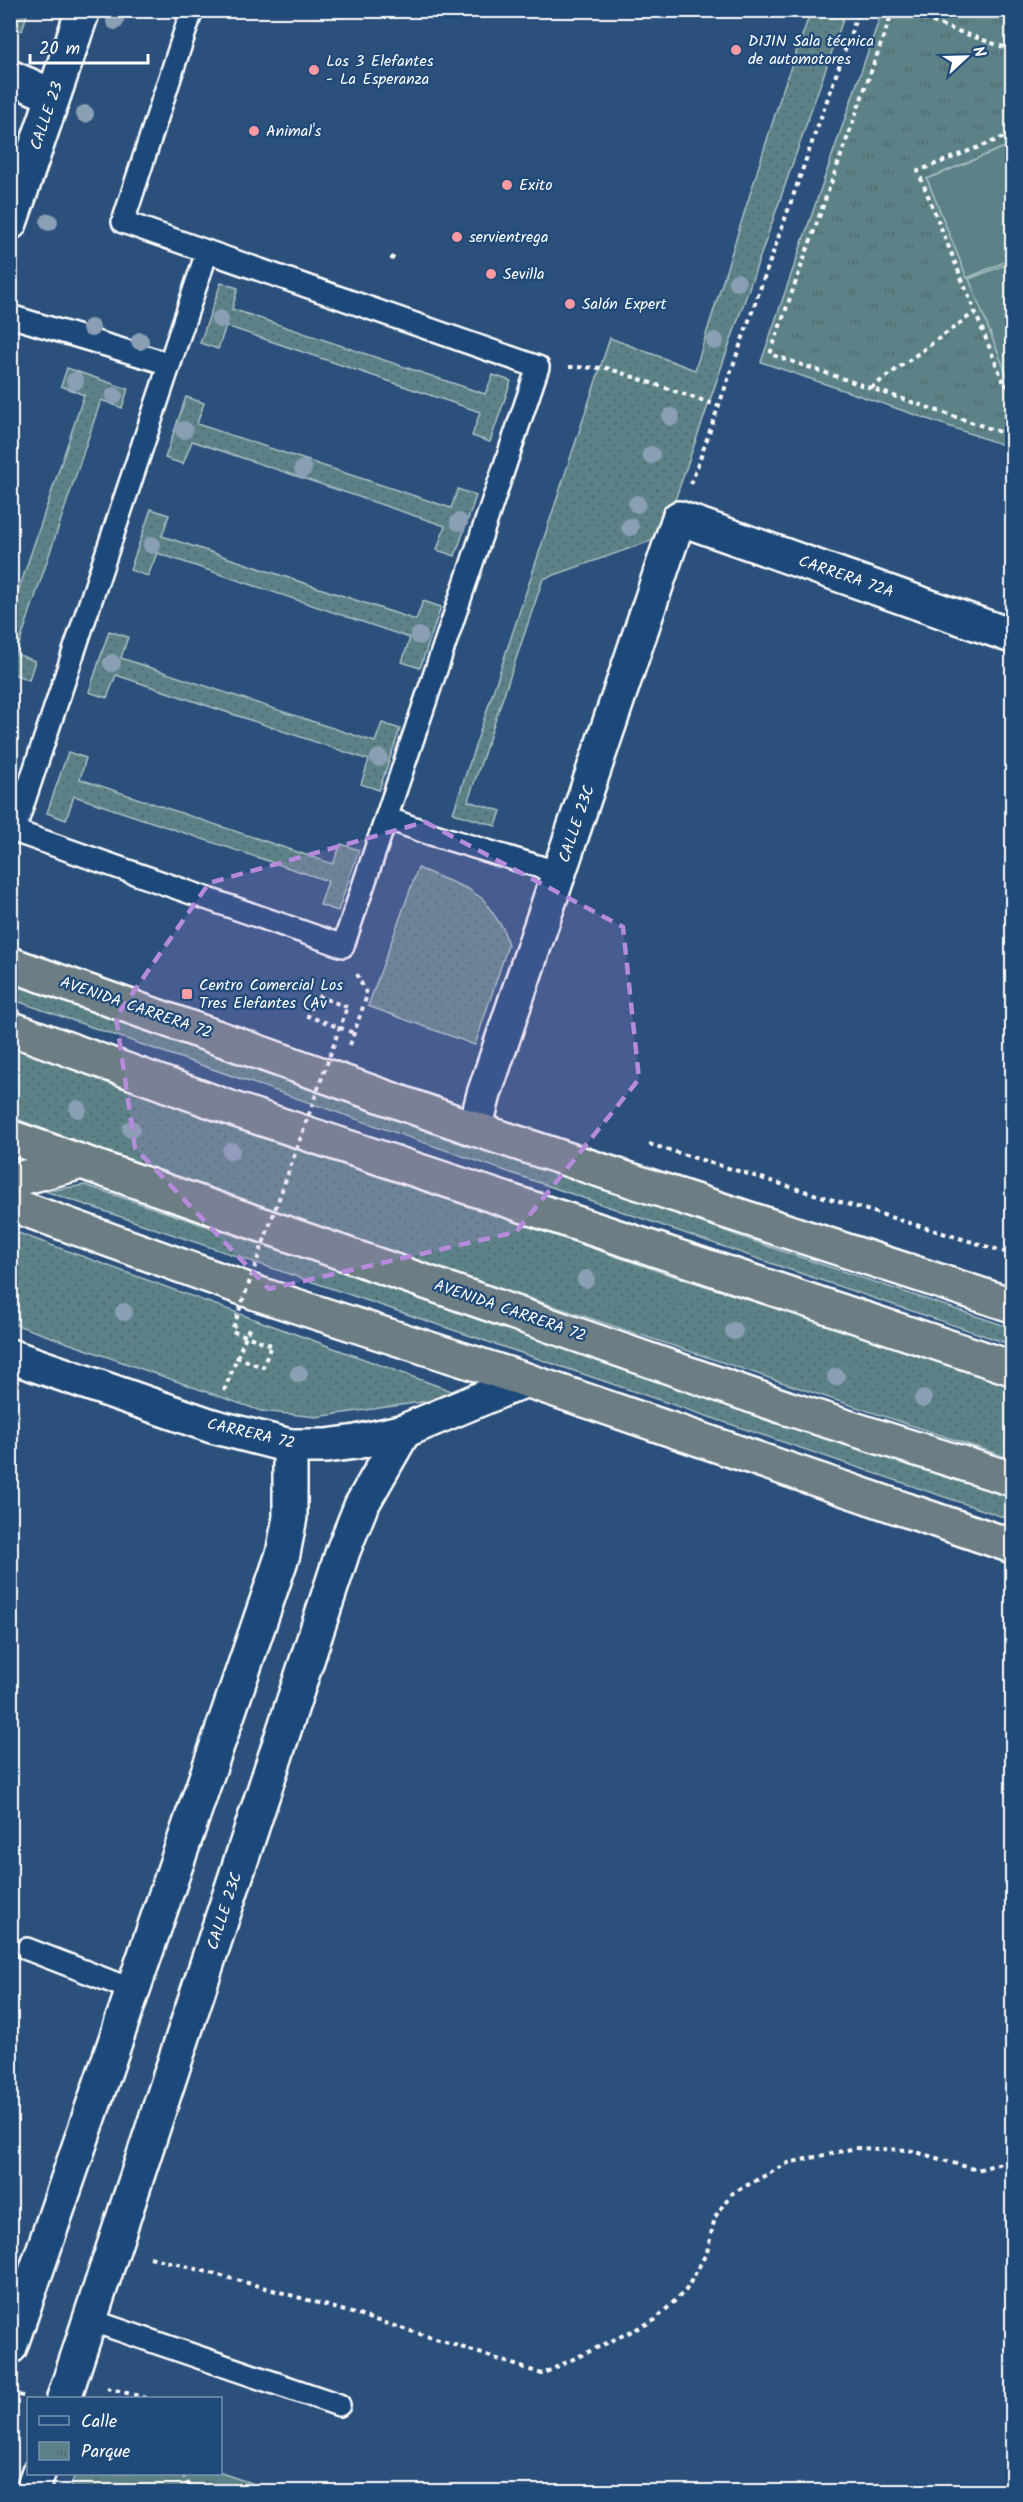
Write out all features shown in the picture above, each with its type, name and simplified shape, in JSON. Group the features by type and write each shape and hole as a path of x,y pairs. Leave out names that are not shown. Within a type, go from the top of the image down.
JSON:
{"highway":[{"name":"AVENIDA CARRERA 72","path":"10,964 475,1129 1012,1305"},
{"path":"10,1028 259,1118 1012,1368"},
{"name":"AVENIDA CARRERA 72","path":"10,1137 787,1408 1012,1479"},
{"path":"10,1181 82,1162"},
{"path":"10,1204 259,1294 526,1380 1012,1546"}],"street":[{"name":"CALLE 23","path":"10,223 83,10"},
{"path":"10,77 54,96"},
{"name":"CARRERA 72A","path":"679,518 1012,636"},
{"name":"CALLE 23C","path":"475,1129 484,1094 679,518"},
{"name":"CARRERA 72","path":"10,1356 212,1426 290,1446 356,1442 404,1431 526,1380"},
{"name":"CALLE 23C","path":"63,2397 343,1551 362,1506 404,1431"},
{"path":"10,2347 283,1554 290,1517 290,1446"},
{"path":"32,2492 38,2475"}],"lane":[{"path":"192,10 123,222 538,367 343,946 14,831 207,252"},
{"path":"10,316 170,364"},
{"path":"387,818 430,834 560,873"},
{"path":"27,1949 133,1990"},
{"path":"90,2320 339,2405"}],"path":[{"path":"679,518 859,10"},
{"path":"893,10 770,354 1012,436"},
{"path":"898,10 1012,51"},
{"path":"1012,134 918,171 1005,386 1012,383"},
{"path":"391,260 394,256"},
{"path":"870,388 975,312"},
{"path":"538,367 607,368 719,406"},
{"path":"236,1357 263,1367 271,1345 232,1331 335,1040 339,1029 344,1018 347,1007 315,995 308,1016 326,1023 335,1026 345,1029 354,1033 367,994"},
{"path":"642,1141 1012,1254"},
{"path":"212,1426 236,1357 258,1308 259,1294"},
{"path":"114,2248 410,2329 542,2374 655,2320 686,2290 707,2252 715,2217 731,2194 788,2163 856,2148 909,2150 978,2170 1012,2160"},
{"path":"10,2392 29,2397"},
{"path":"184,2475 192,2492"}],"highlighted area":[{"path":"425,822 623,927 639,1079 516,1232 269,1289 135,1148 116,1017 209,883"}],"green space":[{"path":"11,10 28,11 22,31 11,26"},
{"path":"811,11 846,11 662,537 543,579 468,801 501,811 496,826 453,813 610,338 695,370 783,89"},
{"path":"882,11 988,11 1012,19 1012,448 761,362"},
{"path":"1012,144 1012,259 967,278 927,179"},
{"path":"1012,262 1012,376 1008,378 969,279"},
{"path":"221,283 238,288 232,309 485,394 493,375 511,381 490,442 472,436 480,412 226,326 218,349 200,343"},
{"path":"67,368 128,389 122,408 101,400 16,654 35,661 29,680 11,673 11,613 84,395 61,386"},
{"path":"186,397 204,403 197,424 451,508 458,489 476,496 455,556 437,550 445,526 192,441 183,464 165,458"},
{"path":"151,509 169,515 162,536 416,620 423,601 441,607 420,668 402,662 410,638 157,553 148,576 130,570"},
{"path":"109,631 128,637 121,658 375,742 382,723 400,729 379,790 361,784 369,760 116,675 107,698 89,692"},
{"path":"68,752 86,758 80,779 333,864 341,844 359,850 338,911 320,905 328,881 74,796 66,820 47,813"},
{"path":"418,868 468,889 483,899 503,928 508,945 475,1045 368,1006"},
{"path":"10,980 776,1249 1012,1328 1012,1345 11,999"},
{"path":"10,1047 661,1272 1012,1383 1012,1459 215,1193 11,1117"},
{"path":"85,1185 1012,1498 1012,1520 45,1191"},
{"path":"10,1230 457,1393 436,1400 316,1417 261,1411 11,1323"},
{"path":"222,2473 275,2491 69,2491 75,2475"}],"place":[{"name":"DIJIN Sala técnica de automotores","path":"736,50"},
{"name":"Los 3 Elefantes - La Esperanza","path":"314,70"},
{"name":"Animal's","path":"254,131"},
{"name":"Exito","path":"507,185"},
{"name":"servientrega","path":"457,237"},
{"name":"Sevilla","path":"491,274"},
{"name":"Salón Expert","path":"570,304"},
{"name":"Centro Comercial Los Tres Elefantes (Av","path":"187,994"}]}
